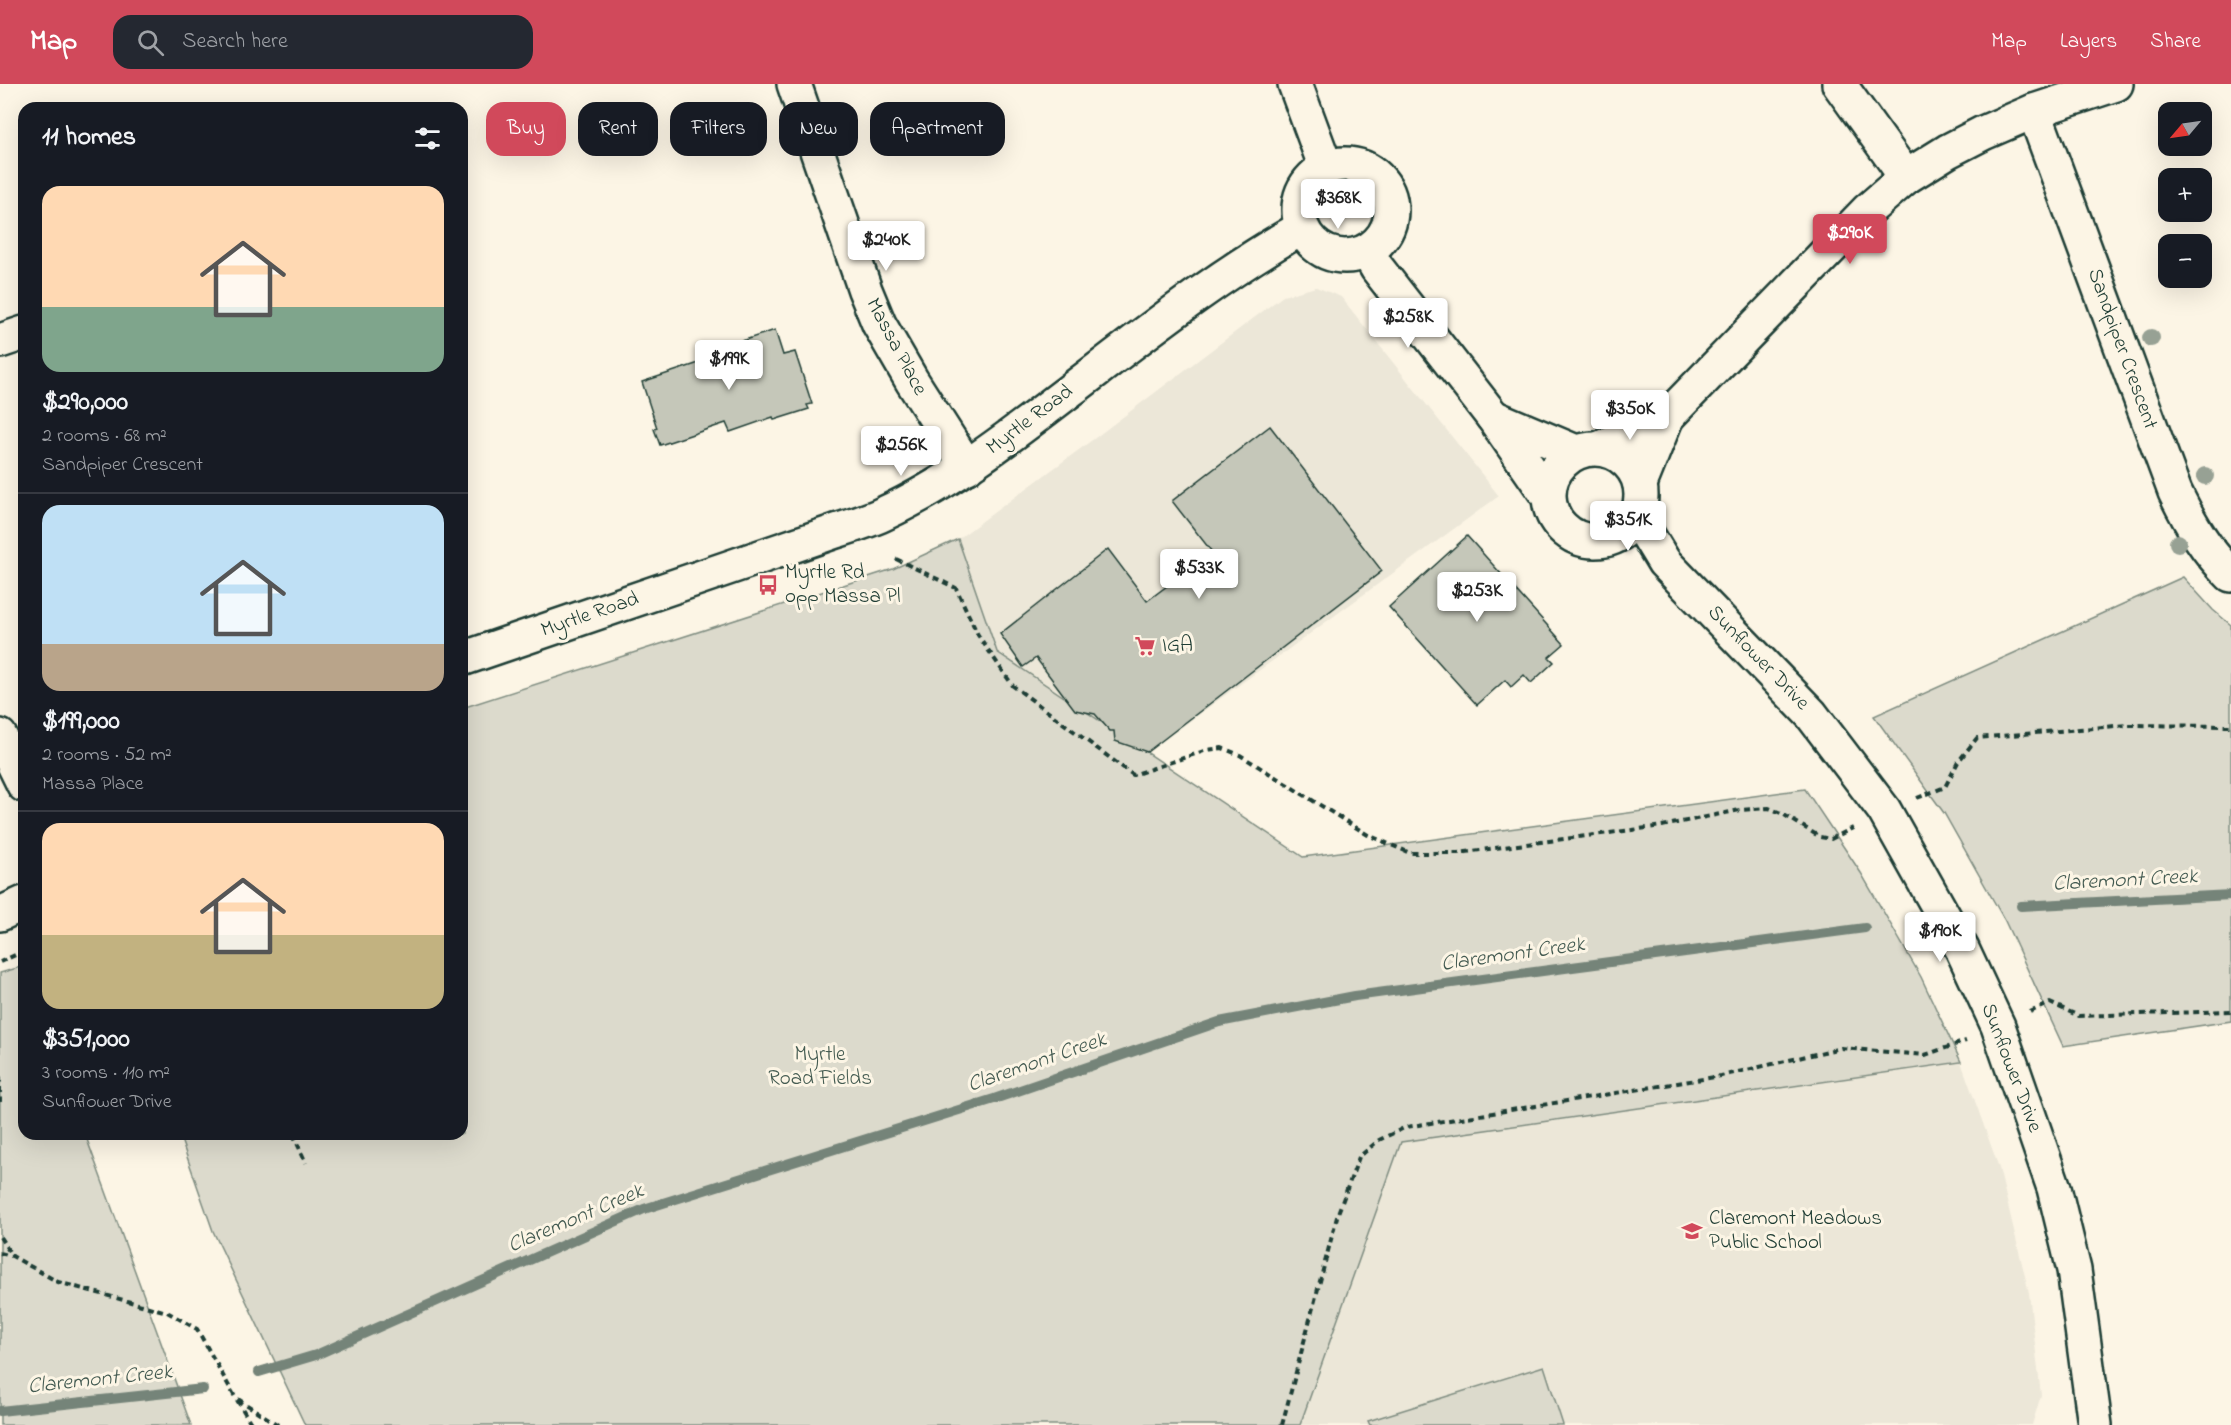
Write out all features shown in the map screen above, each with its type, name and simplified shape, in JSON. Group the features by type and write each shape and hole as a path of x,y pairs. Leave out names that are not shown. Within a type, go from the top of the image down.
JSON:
{"street":[{"name":"Massa Place","path":"794,84 865,290 879,324 967,467"},
{"path":"1295,84 1326,168"},
{"path":"1839,84 1906,177"},
{"path":"1664,562 1577,538 1558,524 1551,510 1548,496 1550,480 1563,460 1667,417 1868,210 1906,177 1983,133 2034,111 2116,84"},
{"name":"Sandpiper Crescent","path":"2034,111 2175,492 2199,538 2231,575"},
{"path":"1341,164 1357,165 1371,172 1382,183 1389,197 1391,213 1388,228 1380,241 1367,251 1343,256 1330,254 1318,248 1302,228 1299,200 1305,187 1314,176 1326,168 1341,164"},
{"name":"Myrtle Road","path":"468,657 881,516 911,501 967,467 1188,300 1239,265 1302,228"},
{"path":"1367,251 1377,268 1493,417 1548,496"},
{"path":"0,341 18,335"},
{"path":"1493,417 1588,450 1615,453 1628,463 1638,500"},
{"path":"1593,542 1613,538 1626,529 1667,417"},
{"name":"Sunflower Drive","path":"1638,500 1664,562 1811,714 1884,810 1962,949 1998,1026 2054,1188 2074,1270 2095,1425"},
{"path":"0,736 18,773"},
{"path":"0,914 18,906"}],"path":[{"path":"896,559 956,588 978,635 1013,686 1133,775 1189,755 1222,748 1240,755 1368,835 1410,853 1458,853 1662,826 1740,810 1769,808 1820,837 1831,839 1884,810 1945,787 1958,762 1977,738 2127,725 2231,726"},
{"path":"0,962 18,954"},
{"path":"1282,1425 1338,1213 1359,1157 1379,1140 1406,1127 1721,1076 1841,1048 1925,1055 1968,1040 2050,1003 2079,1016 2231,1011"},
{"path":"0,1066 0,1102"},
{"path":"296,1140 306,1163"},
{"path":"0,1237 12,1256"},
{"path":"0,1253 12,1256 58,1282 167,1312 197,1329 252,1425"},
{"path":"235,1397 278,1425"}],"shaded area":[{"path":"1316,287 1341,297 1499,496 1147,752 997,651 958,539 1283,296"},
{"name":"Claremont Meadows Public School","path":"1961,1062 1999,1168 2029,1293 2041,1395 2032,1425 1300,1425 1401,1142"}],"green space":[{"name":"Myrtle Road Fields","path":"958,539 997,652 1303,857 1805,789 1861,873 1921,977 1961,1062 1401,1142 1300,1425 305,1425 213,1231 181,1140 468,1140 468,706 893,569"},
{"path":"2183,577 2213,610 2231,625 2231,1021 2063,1046 2005,921 1944,813 1874,716"},
{"path":"18,968 18,1140 87,1140 191,1425 0,1425 0,973"},
{"path":"1544,1366 1563,1425 1370,1425 1368,1421"}],"building":[{"path":"775,330 783,355 795,352 812,404 807,405 809,409 774,420 773,417 730,432 726,423 660,445 642,382 738,350 736,343"},
{"path":"1270,426 1382,571 1147,752 1115,741 1114,731 1110,731 1095,714 1075,710 1036,658 1023,667 1000,634 1108,549 1147,601 1212,552 1172,501"},
{"path":"1467,536 1564,644 1549,657 1554,662 1531,683 1524,675 1511,687 1505,680 1477,705 1389,607"}],"waterway":[{"name":"Claremont Creek","path":"2021,906 2231,895"},
{"name":"Claremont Creek","path":"259,1372 316,1355 644,1209 994,1099 1219,1022 1355,996 1865,928"},
{"name":"Claremont Creek","path":"0,1411 203,1389"}],"place":[{"name":"Myrtle Rd opp Massa Pl","path":"768,585"},
{"name":"IGA","path":"1145,646"},
{"name":"Claremont Meadows Public School","path":"1692,1231"}]}
